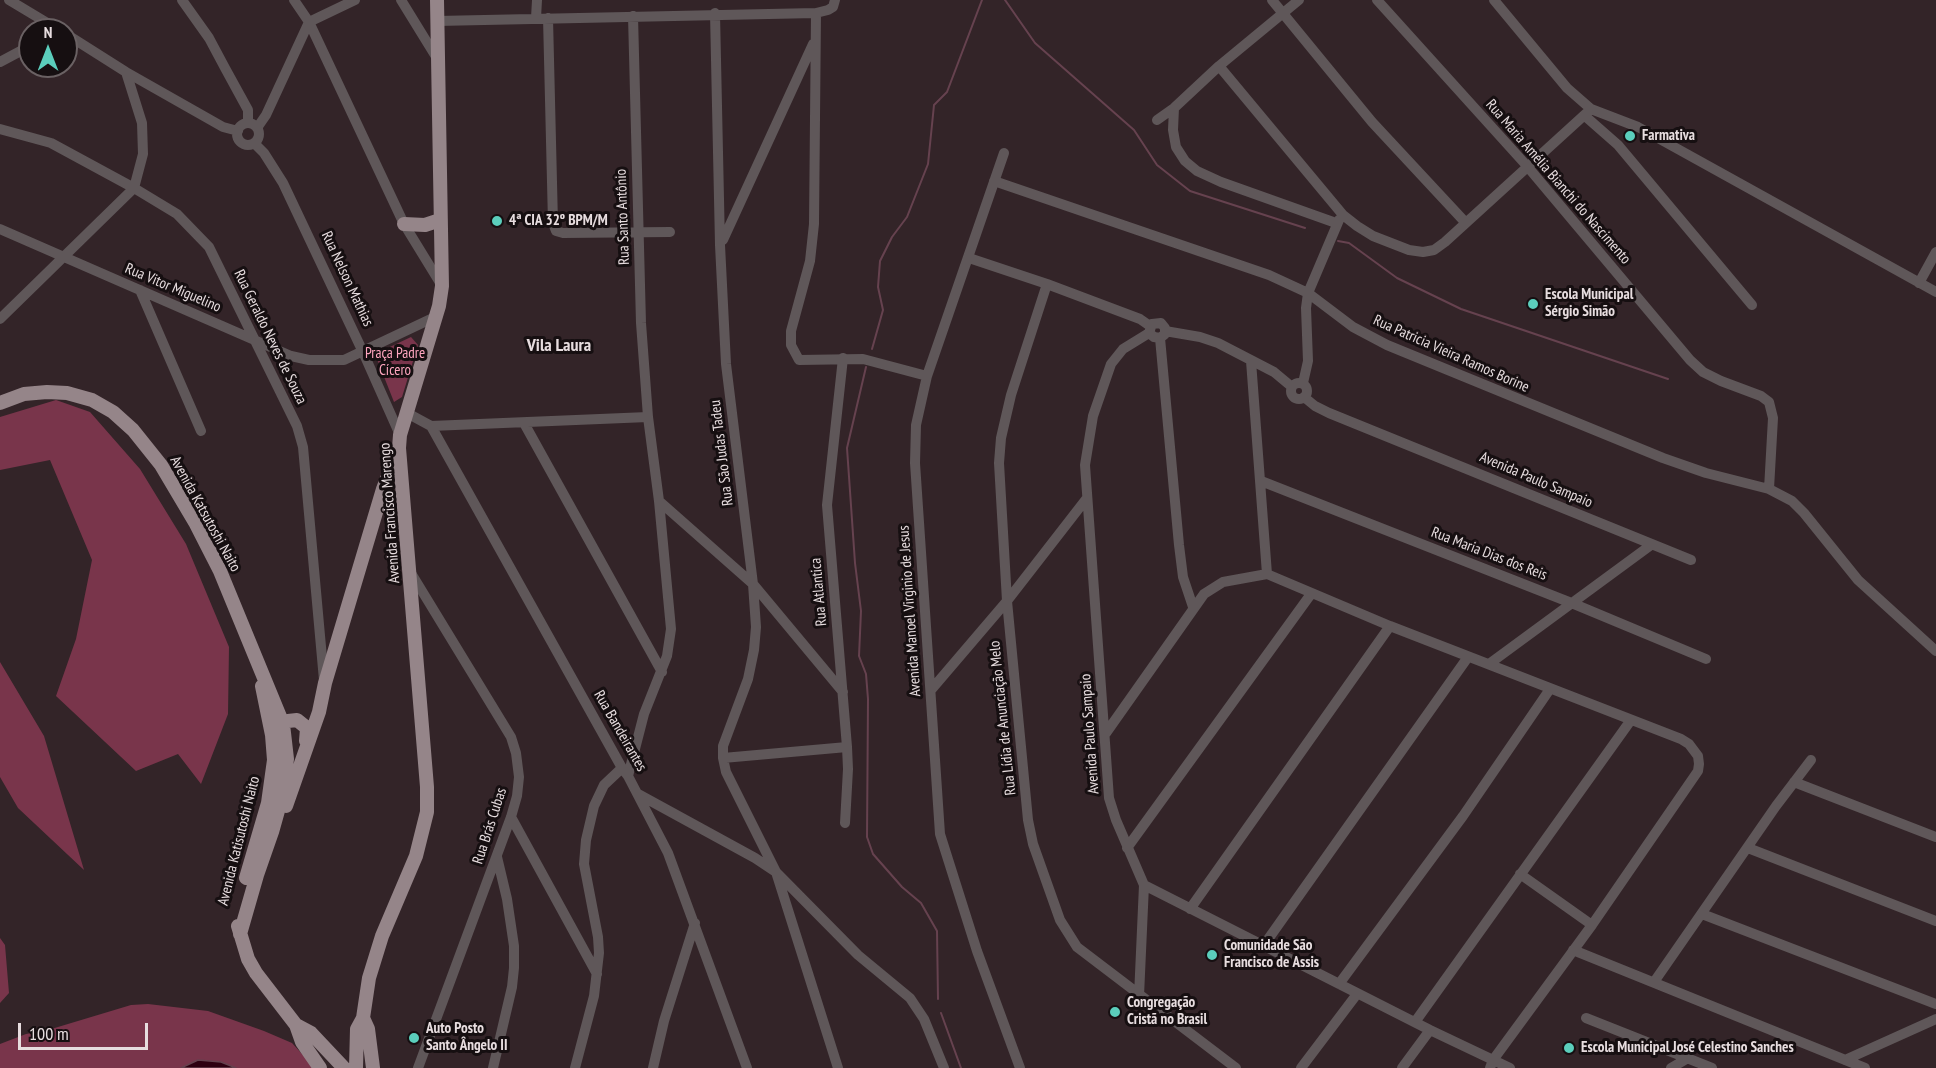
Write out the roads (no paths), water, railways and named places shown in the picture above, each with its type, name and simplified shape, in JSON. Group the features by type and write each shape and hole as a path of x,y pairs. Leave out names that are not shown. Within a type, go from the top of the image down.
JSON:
{"main road":[{"name":"Avenida Francisco Marengo","path":"357,1062 357,1029 363,1018 369,978 382,936 416,856 427,812 428,787 399,442 442,286 437,0"},
{"path":"404,224 425,225 440,220"},
{"name":"Avenida Katsutoshi Naito","path":"0,403 24,394 67,393 92,400 113,412 133,430 161,465 196,524 220,571 255,654"},
{"path":"301,722 315,708 324,689 399,442"},
{"name":"Avenida Katisutoshi Naito","path":"240,934 272,831 287,759 283,724 255,654"},
{"name":"Avenida Katisutoshi Naito","path":"255,654 272,735 274,760 262,826 236,912 236,921 248,959 296,1025 302,1042 320,1068"},
{"name":"Avenida Katisutoshi Naito","path":"272,831 286,805 324,689"},
{"path":"272,735 283,724 293,720 301,722 307,732 304,752"},
{"name":"Avenida Francisco Marengo","path":"363,1018 368,1029 373,1068"},
{"name":"Avenida Katisutoshi Naito","path":"296,1025 312,1033 341,1064"},
{"path":"341,1064 357,1062"}],"street":[{"path":"9,0 39,18"},
{"path":"182,0 209,38 248,111 253,125 258,138 254,143 243,143 238,131 242,125 253,125 266,115 309,22 355,0"},
{"path":"294,0 309,22 404,224 442,286"},
{"path":"401,0 438,60"},
{"path":"537,0 542,18 553,223 556,231 563,233 670,232"},
{"path":"1272,0 1372,122 1465,222"},
{"path":"1157,120 1174,108 1219,66 1299,0"},
{"name":"Rua Maria Amélia Bianchi do Nascimento","path":"1377,0 1527,166 1690,360 1703,372 1761,396 1769,402 1773,418 1769,489"},
{"path":"1494,0 1503,5 1567,88 1618,145 1752,305"},
{"path":"437,21 715,13 816,13 828,10 835,1"},
{"name":"Rua São Judas Tadeu","path":"715,13 720,245 726,364 753,584 756,627 748,679 723,746 723,758"},
{"path":"816,13 814,224 810,261 790,339 799,360 863,359 927,376"},
{"name":"Rua Santo Antônio","path":"625,772 644,714 662,672 670,643 671,629 670,599 648,417 641,323 633,16"},
{"path":"720,245 815,41"},
{"path":"78,42 126,72 223,127 238,131"},
{"path":"0,62 18,52"},
{"path":"1219,66 1339,219"},
{"path":"0,319 134,188 143,154 142,123 126,72"},
{"path":"1174,108 1173,130 1176,147 1185,161 1197,171 1221,182 1339,219 1409,250 1423,252 1434,250 1445,242 1588,112"},
{"path":"1588,112 1638,127 1936,292"},
{"name":"Rua Geraldo Neves de Souza","path":"0,129 51,143 134,188 177,214 209,247 297,426 303,447 324,689"},
{"name":"Rua Nelson Mathias","path":"254,143 264,153 283,183 363,352 399,442"},
{"name":"Avenida Manoel Virginio de Jesus","path":"1004,153 927,376 916,425 915,464 940,834 977,951 1020,1068"},
{"name":"Rua Patricia Vieira Ramos Borine","path":"994,181 1269,274 1308,293 1353,327 1387,345 1663,458 1706,473 1769,489 1798,507 1858,580 1936,651"},
{"path":"1297,385 1308,361 1306,308 1308,293 1339,219"},
{"name":"Rua Vitor Miguelino","path":"0,229 291,356 309,360 344,360 435,317"},
{"path":"1919,283 1936,252"},
{"name":"Avenida Paulo Sampaio","path":"969,258 1140,319 1156,332"},
{"name":"Rua Lídia de Anunciação Melo","path":"1047,284 1011,395 1001,438 999,463 1007,601 1028,820 1043,875 1060,920 1077,947 1236,1068"},
{"path":"140,290 201,431"},
{"path":"1156,332 1183,577 1193,607"},
{"name":"Avenida Paulo Sampaio","path":"1144,885 1127,848 1110,798 1085,465 1093,416 1111,364 1123,349 1156,332 1180,332 1209,340 1297,385 1293,396 1298,399 1304,397 1329,413 1691,560"},
{"name":"Rua Atlantica","path":"843,358 827,505 848,747 845,823"},
{"path":"1251,361 1267,574"},
{"path":"407,413 431,426 648,417"},
{"path":"524,423 662,672"},
{"name":"Rua Bandeirantes","path":"431,426 638,794 668,853 747,1068"},
{"name":"Rua Maria Dias dos Reis","path":"1261,481 1574,604 1706,659"},
{"path":"931,690 1007,601 1087,498"},
{"path":"659,501 753,584 843,692"},
{"path":"1489,664 1574,604 1651,545"},
{"name":"Rua Brás Cubas","path":"411,573 511,737 519,777 511,817 418,1068"},
{"path":"1106,733 1193,607 1212,587 1238,578 1267,574 1390,626 1681,739 1694,749 1699,764 1698,771 1592,925 1491,1064"},
{"path":"1127,848 1311,594"},
{"path":"1190,909 1390,626"},
{"path":"1264,945 1468,657"},
{"path":"1340,984 1462,816 1550,689"},
{"path":"1415,1022 1631,720"},
{"path":"838,1068 776,872 726,771 723,758 848,747"},
{"path":"1654,982 1811,760"},
{"path":"575,1068 594,996 599,953 584,855 594,806 604,785 625,772"},
{"path":"1794,782 1936,837"},
{"path":"638,794 755,858 776,872 858,955 910,998 924,1019 944,1068"},
{"path":"511,817 597,974"},
{"path":"1748,848 1936,921"},
{"path":"494,1068 514,968 507,899 497,856"},
{"path":"1520,874 1592,925"},
{"path":"1139,996 1144,885 1415,1022 1491,1064 1510,1068"},
{"path":"1702,914 1936,1004"},
{"path":"653,1068 664,1021 695,923"},
{"path":"1573,950 1654,982 1839,1062 1865,1068"},
{"path":"1301,1068 1357,994"},
{"path":"1586,1018 1707,1067"},
{"path":"1839,1062 1936,1019"},
{"path":"1402,1068 1430,1030"},
{"path":"1671,1068 1688,1058"}],"waterway":[{"path":"872,349 883,310 878,287 880,261 892,237 907,217 928,164 934,105 947,92 982,0"},
{"path":"1005,0 1035,43 1134,130 1157,165 1190,191 1305,228"},
{"path":"1338,241 1349,243 1397,278 1461,309 1668,379"},
{"path":"866,367 847,448 855,563 861,611 859,656 866,674 868,699 867,837 873,854 902,887 921,903 937,931 938,999"},
{"path":"941,1013 961,1068"}],"place":[{"name":"Farmativa","path":"1630,136"},
{"name":"4ª CIA 32º BPM/M","path":"497,221"},
{"name":"Escola Municipal Sérgio Simão","path":"1533,304"},
{"name":"Comunidade São Francisco de Assis","path":"1212,955"},
{"name":"Congregação Cristã no Brasil","path":"1115,1012"},
{"name":"Auto Posto Santo Ângelo II","path":"414,1038"},
{"name":"Escola Municipal José Celestino Sanches","path":"1569,1048"}],"district":[{"name":"Vila Laura","path":"559,346"}],"park label":[{"name":"Praça Padre Cícero","path":"395,362"}]}
